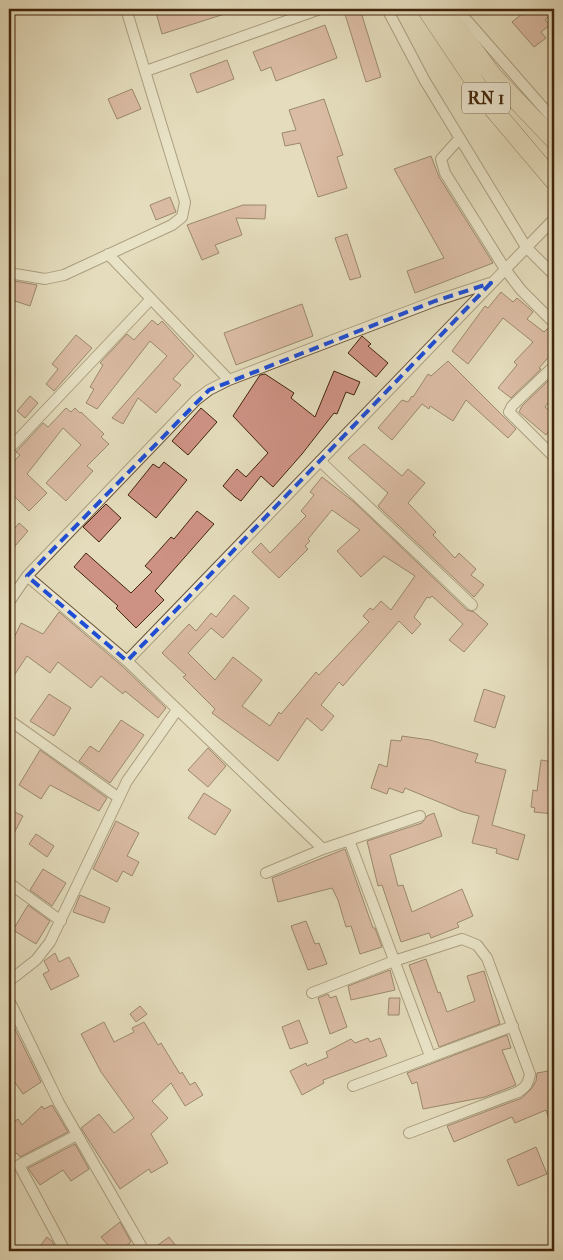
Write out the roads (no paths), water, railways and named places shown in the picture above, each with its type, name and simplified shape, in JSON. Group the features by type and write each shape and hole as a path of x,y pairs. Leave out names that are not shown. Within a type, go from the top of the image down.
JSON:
{"highway":[{"name":"RN 1","path":"426,9 493,109 554,181"},
{"name":"RN 1","path":"444,9 493,76 554,140"}],"street":[{"path":"9,273 37,279 54,278 172,225 182,217 185,206 126,9"},
{"path":"146,71 320,9"},
{"path":"387,9 424,81 526,247 554,275"},
{"path":"457,9 554,120"},
{"path":"459,139 443,157 441,163 505,269 521,290 554,323"},
{"path":"126,661 554,219"},
{"path":"108,254 229,380"},
{"path":"9,602 27,576 196,400 209,390 229,380 435,301 491,283"},
{"path":"9,449 151,299"},
{"path":"554,366 512,406 509,412 554,457"},
{"path":"320,461 472,605"},
{"path":"27,576 126,661 323,849"},
{"path":"9,981 36,960 50,942 119,798 137,767 177,710"},
{"path":"9,720 119,798"},
{"path":"266,874 323,849 420,816"},
{"path":"349,840 430,1056"},
{"path":"9,883 61,921"},
{"path":"312,993 394,961 458,940 468,940 477,945 487,958 530,1074 526,1087 518,1092 409,1133"},
{"path":"9,1000 77,1135 144,1251"},
{"path":"354,1086 513,1026"},
{"path":"65,1251 19,1165 77,1135"}]}
